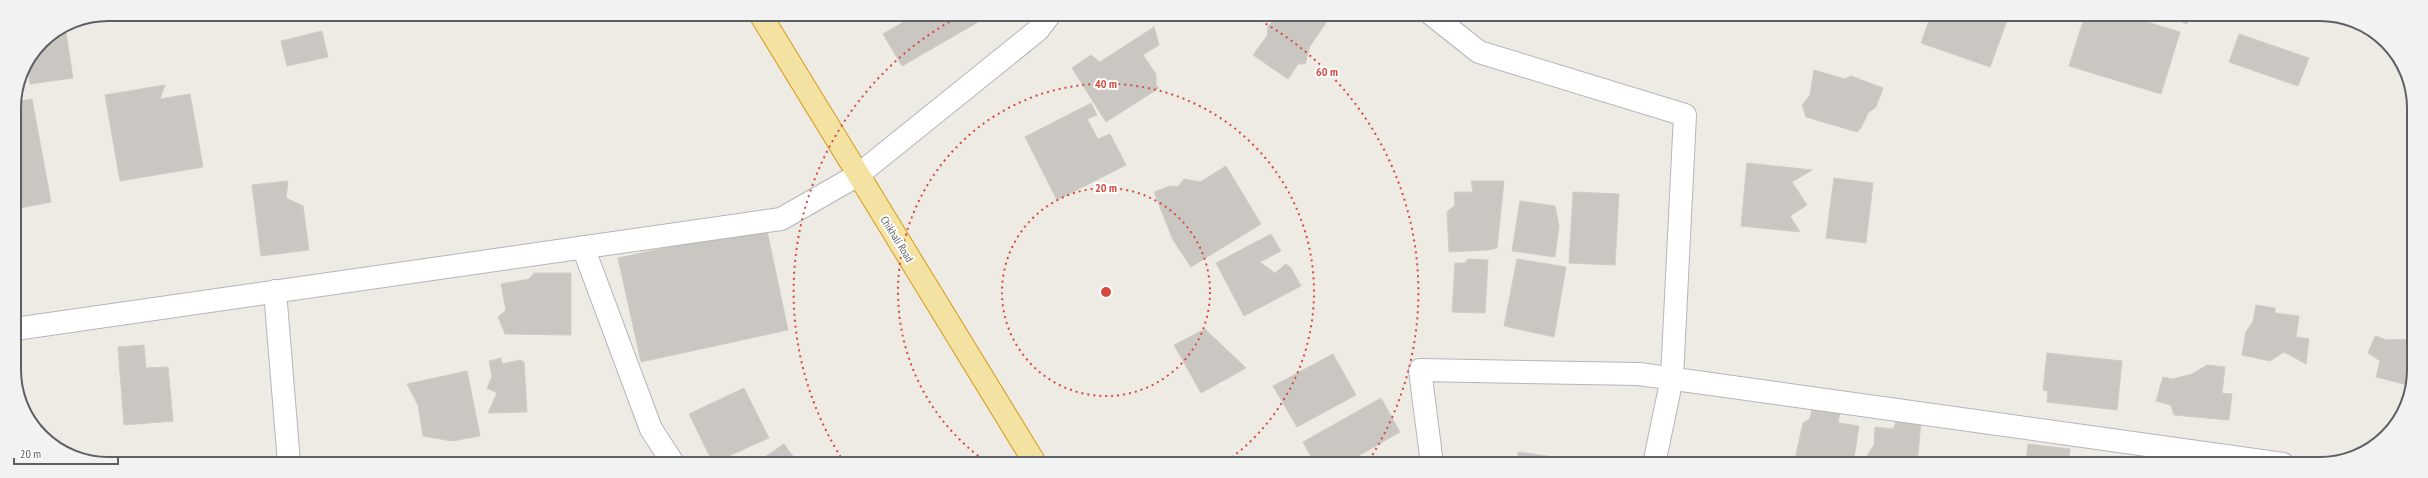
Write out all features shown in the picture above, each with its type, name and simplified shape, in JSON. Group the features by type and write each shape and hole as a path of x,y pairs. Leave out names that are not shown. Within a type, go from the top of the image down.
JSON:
{"highway":[{"name":"Chikhali Road","path":"764,21 1031,457"}],"street":[{"path":"21,328 781,219 858,175 1038,30 1045,21"},
{"path":"1440,21 1479,52 1685,115 1672,378 1655,457"},
{"path":"583,247 651,429 668,457"},
{"path":"275,291 289,457"},
{"path":"1431,457 1420,370 1639,374 2233,457"}],"building":[{"path":"905,21 980,21 902,66 883,34"},
{"path":"1273,21 1327,21 1310,46 1305,64 1298,64 1288,79 1253,55 1267,36 1268,26"},
{"path":"1929,21 2007,21 1990,67 1921,43"},
{"path":"2083,21 2144,21 2180,32 2161,94 2069,66"},
{"path":"2180,21 2188,21 2187,24"},
{"path":"1154,27 1159,45 1143,55 1156,74 1156,85 1159,88 1106,122 1072,68 1091,55 1100,62"},
{"path":"322,31 328,57 287,66 281,41"},
{"path":"66,32 73,78 30,84 29,74 36,60 55,39"},
{"path":"2239,34 2309,58 2298,86 2229,62"},
{"path":"1814,70 1845,79 1851,76 1883,88 1876,107 1868,113 1861,128 1857,132 1806,117 1802,105 1810,95"},
{"path":"165,85 160,99 190,94 203,167 120,181 105,95"},
{"path":"32,99 51,202 21,208 21,108 22,101"},
{"path":"1091,103 1097,115 1087,119 1098,139 1110,134 1126,165 1057,200 1025,137"},
{"path":"1747,163 1812,170 1792,182 1807,205 1790,216 1800,232 1741,226"},
{"path":"1226,166 1261,224 1191,267 1173,240 1154,192 1170,186 1178,187 1184,179 1200,182"},
{"path":"1834,178 1873,183 1866,243 1826,238"},
{"path":"288,181 286,198 303,206 309,250 261,256 252,185"},
{"path":"1471,181 1504,181 1497,248 1488,250 1449,252 1447,212 1455,205 1454,192 1473,192"},
{"path":"1573,192 1619,194 1615,265 1569,263"},
{"path":"1520,201 1555,206 1559,226 1555,257 1512,251"},
{"path":"766,226 788,330 641,362 618,258"},
{"path":"1271,234 1281,251 1260,262 1275,273 1286,264 1291,268 1301,286 1244,316 1216,263"},
{"path":"1468,259 1488,260 1485,313 1452,312 1455,263 1465,263"},
{"path":"1517,259 1566,267 1554,337 1504,326"},
{"path":"534,273 571,273 571,335 505,334 498,317 506,310 501,284 529,279"},
{"path":"2256,305 2275,308 2275,313 2299,316 2296,337 2309,339 2306,364 2284,352 2270,361 2242,355 2246,332 2253,321"},
{"path":"1205,329 1246,368 1201,393 1174,345"},
{"path":"2375,336 2387,340 2407,339 2405,384 2376,377 2380,361 2368,353"},
{"path":"144,345 146,368 168,367 173,421 124,425 118,347"},
{"path":"2047,353 2122,361 2117,410 2047,402 2048,391 2043,390"},
{"path":"1333,354 1356,395 1297,427 1273,386"},
{"path":"501,358 502,364 520,360 524,362 527,412 488,413 497,393 487,388 492,377 489,361"},
{"path":"2207,365 2225,367 2222,393 2232,394 2229,420 2174,415 2171,405 2156,401 2163,377 2173,379 2192,374"},
{"path":"467,371 480,436 452,441 423,436 418,405 407,384"},
{"path":"744,388 769,438 726,457 710,457 689,414"},
{"path":"1381,398 1400,432 1356,457 1311,457 1303,442"},
{"path":"1812,409 1840,413 1838,423 1859,426 1854,457 1796,457 1803,423 1810,419"},
{"path":"1897,420 1921,422 1918,457 1868,457 1874,445 1875,427 1893,429"},
{"path":"784,444 794,457 765,457"},
{"path":"2028,444 2070,449 2069,457 2027,457"},
{"path":"1518,452 1554,457 1518,457"}]}
